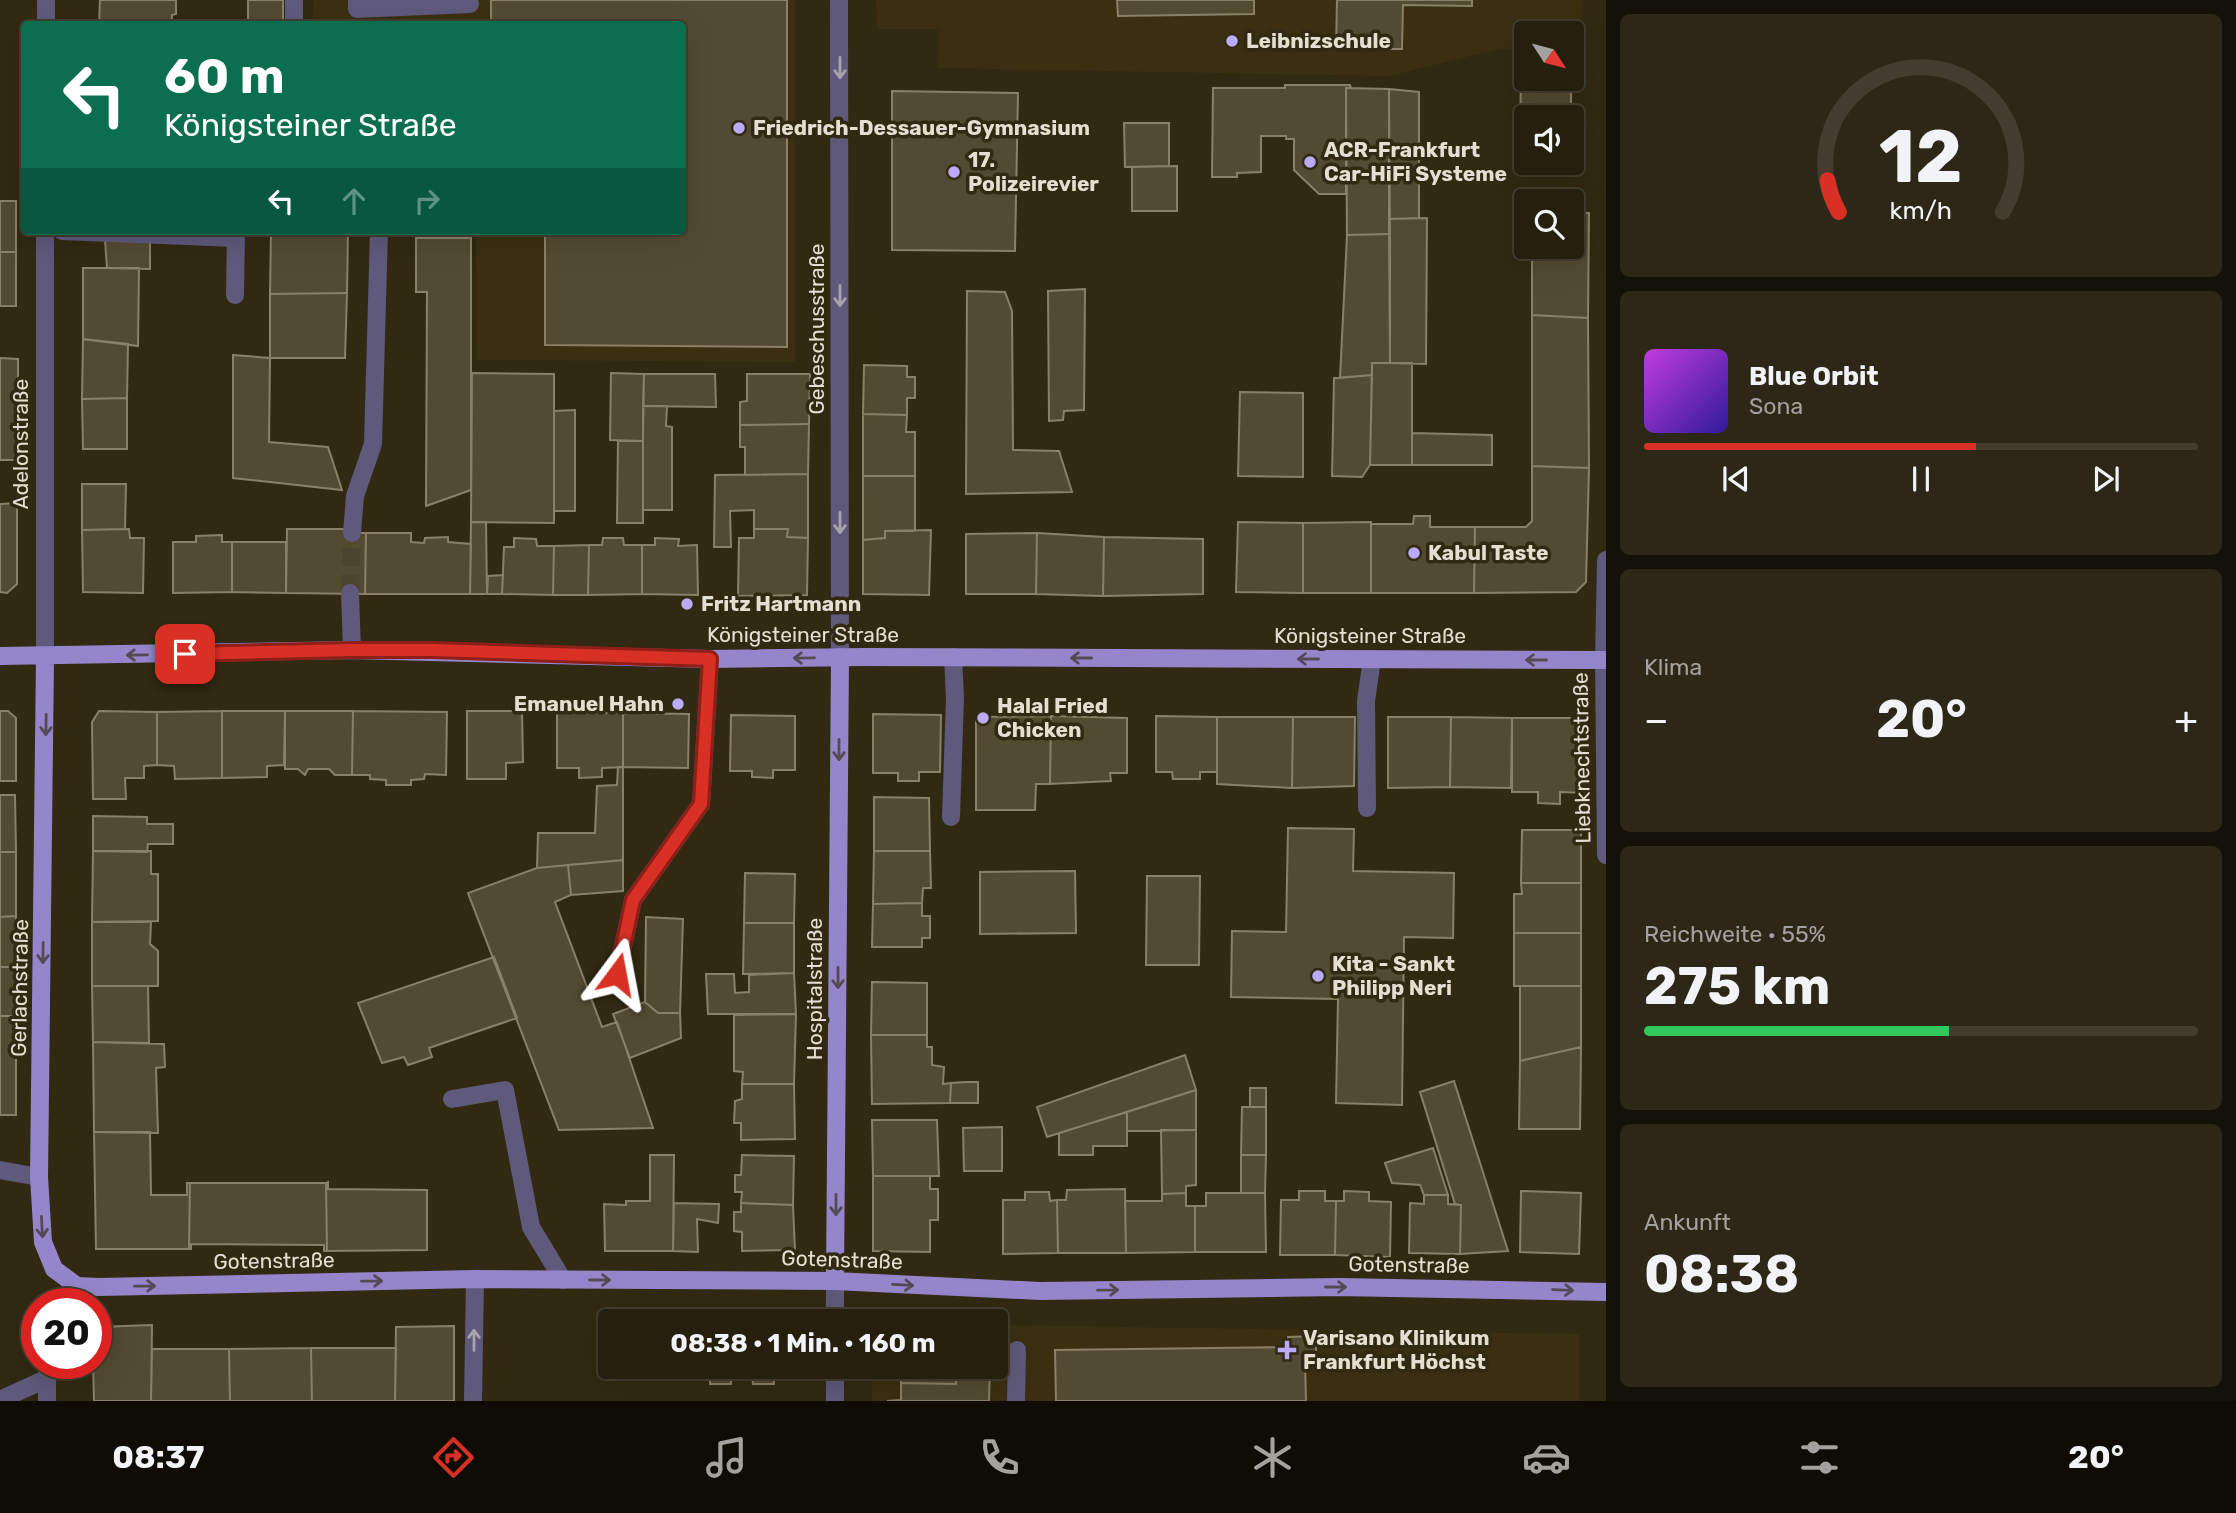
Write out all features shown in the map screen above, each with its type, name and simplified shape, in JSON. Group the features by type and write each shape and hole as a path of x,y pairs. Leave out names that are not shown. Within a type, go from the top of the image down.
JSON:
{"main road":[{"name":"Königsteiner Straße","path":"0,656 352,650 710,659 953,657 1605,660"},
{"name":"Gerlachstraße","path":"45,657 39,1177 43,1242 54,1269 77,1286"},
{"name":"Hospitalstraße","path":"835,1281 840,657"},
{"name":"Gotenstraße","path":"77,1286 475,1279 835,1281 1040,1291 1348,1287 1606,1292"}],"street":[{"path":"46,0 46,21"},
{"path":"294,21 295,0"},
{"path":"357,0 357,9 470,4"},
{"name":"Gebeschusstraße","path":"839,0 840,657"},
{"name":"Adelonstraße","path":"45,235 45,657"},
{"path":"235,295 236,235"},
{"path":"352,533 355,496 373,444 379,235"},
{"name":"Liebknechtstraße","path":"1606,560 1606,855"},
{"path":"350,593 352,650"},
{"path":"951,817 955,698 953,657"},
{"path":"617,974 633,900 701,804 710,659"},
{"path":"1367,808 1366,701 1372,659"},
{"path":"452,1099 505,1090 531,1227 563,1280"},
{"path":"0,1170 39,1177"},
{"path":"474,1401 475,1279"},
{"name":"Hospitalstraße","path":"835,1281 835,1309"},
{"path":"1016,1401 1017,1350"},
{"path":"0,1400 33,1379"},
{"path":"46,1379 47,1401"},
{"path":"835,1379 835,1401"}],"shaded area":[{"name":"Friedrich-Dessauer-Gymnasium","path":"314,0 795,0 795,362 477,360 476,235 686,235 686,21 312,21"},
{"name":"Leibnizschule","path":"876,0 1582,0 1582,21 1514,21 1514,49 1499,49 1390,76 938,68 939,29 877,29"},
{"name":"Varisano Klinikum Frankfurt Höchst","path":"1008,1325 1579,1334 1579,1401 872,1401 872,1379 1008,1379"}],"building":[{"path":"100,0 176,0 176,14 172,15 172,21 99,21"},
{"path":"248,0 283,0 283,21 248,21"},
{"name":"Friedrich-Dessauer-Gymnasium","path":"491,0 787,0 787,347 545,345 545,235 686,235 686,21 491,21"},
{"path":"1117,0 1254,0 1254,14 1118,16"},
{"path":"1337,0 1472,0 1472,6 1403,5 1402,49 1336,49"},
{"path":"1285,85 1350,85 1351,88 1346,88 1346,194 1319,194 1294,170 1294,139 1286,139 1286,136 1261,136 1261,172 1237,173 1237,177 1212,177 1213,88 1285,88"},
{"path":"1346,88 1389,89 1390,234 1347,235"},
{"path":"1389,89 1419,92 1419,218 1389,219"},
{"name":"17. Polizeirevier","path":"892,91 1018,93 1015,251 892,250"},
{"path":"1521,91 1571,91 1571,105 1521,105"},
{"path":"1124,123 1169,123 1169,166 1125,167"},
{"path":"1177,166 1177,211 1132,211 1132,167"},
{"path":"0,201 16,201 16,252 0,252"},
{"path":"1584,213 1589,213 1588,318 1532,315 1532,259 1584,259"},
{"path":"1427,218 1426,364 1390,363 1389,219"},
{"path":"1390,234 1390,363 1372,363 1372,375 1340,378 1347,235"},
{"path":"271,235 348,235 347,293 270,294"},
{"path":"416,235 471,235 471,238 416,238"},
{"path":"416,238 471,238 471,490 426,506 427,292 416,292"},
{"path":"105,240 150,240 150,269 107,268"},
{"path":"0,252 16,252 16,306 0,306"},
{"path":"83,268 139,268 138,346 83,339"},
{"path":"1085,289 1084,410 1064,411 1063,420 1049,421 1048,291"},
{"path":"967,291 1005,292 1012,311 1013,450 1059,451 1072,492 966,494"},
{"path":"347,293 345,358 270,358 270,294"},
{"path":"1532,315 1588,318 1589,468 1532,466"},
{"path":"83,339 128,344 127,398 82,399"},
{"path":"233,355 270,358 269,442 328,447 342,490 233,478"},
{"path":"0,358 18,359 18,460 0,460"},
{"path":"1372,363 1412,363 1412,465 1370,465"},
{"path":"864,365 907,366 907,377 915,377 915,398 907,398 907,415 863,414"},
{"path":"472,373 554,374 554,523 471,522"},
{"path":"611,373 644,374 643,441 610,440"},
{"path":"644,374 715,374 716,407 643,406"},
{"path":"747,374 810,374 809,424 740,425 740,402 747,401"},
{"path":"1372,375 1370,465 1362,477 1332,476 1334,378"},
{"path":"1240,392 1303,393 1303,477 1238,476"},
{"path":"127,398 127,449 83,449 82,399"},
{"path":"643,406 667,406 666,426 672,427 672,510 643,510"},
{"path":"575,410 575,511 554,511 554,411"},
{"path":"863,414 907,415 906,432 915,432 915,476 863,476"},
{"path":"809,424 808,474 745,475 745,447 740,447 740,425"},
{"path":"1412,433 1492,435 1492,465 1412,465"},
{"path":"618,441 643,441 643,523 617,523"},
{"path":"1532,466 1589,468 1586,582 1576,592 1474,593 1475,527 1526,527 1532,521"},
{"path":"808,474 808,538 787,537 788,529 754,529 754,510 730,511 731,547 714,547 715,475"},
{"path":"863,476 915,476 915,531 885,531 885,538 863,540"},
{"path":"82,484 126,484 125,529 82,530"},
{"path":"17,503 17,584 7,593 0,592 0,504"},
{"path":"1414,516 1430,516 1430,527 1475,527 1474,593 1371,593 1371,524 1413,524"},
{"path":"471,522 486,522 487,594 470,594"},
{"path":"1238,522 1303,523 1303,593 1236,592"},
{"path":"1371,522 1371,593 1303,593 1303,523"},
{"path":"129,529 130,538 144,538 143,593 83,592 82,530"},
{"path":"287,529 344,529 344,533 366,533 365,594 286,593"},
{"path":"754,529 788,529 787,537 808,538 807,595 738,596 739,538 754,538"},
{"path":"931,530 929,595 863,594 863,540 885,538 885,531"},
{"path":"366,533 411,533 411,542 424,543 425,538 448,537 448,542 471,544 470,594 365,594"},
{"path":"1037,533 1036,594 966,594 966,534"},
{"path":"1037,533 1104,537 1103,596 1036,594"},
{"path":"222,535 222,542 232,542 232,592 173,593 173,542 196,542 196,536"},
{"path":"1104,537 1203,539 1203,594 1103,596"},
{"path":"514,538 536,539 537,546 554,546 553,595 502,594 504,547 514,547"},
{"path":"603,538 623,538 624,545 642,545 642,594 588,595 589,545 602,545"},
{"path":"655,538 679,539 678,546 697,545 698,595 642,594 642,545 655,545"},
{"path":"232,542 286,542 286,593 232,592"},
{"path":"589,545 588,595 553,595 554,546"},
{"path":"503,575 502,594 487,594 488,576"},
{"path":"0,711 8,711 16,718 16,781 0,781"},
{"path":"99,711 157,712 157,765 144,766 144,778 125,778 126,799 93,799 92,722"},
{"path":"222,711 222,778 175,779 174,766 157,765 157,712"},
{"path":"222,711 285,711 284,765 267,766 267,777 222,778"},
{"path":"285,711 353,711 352,775 335,775 329,769 308,769 305,775 298,769 285,769"},
{"path":"353,711 447,712 446,775 425,774 424,779 411,780 411,785 386,785 386,780 370,779 370,775 352,775"},
{"path":"467,711 522,711 523,762 506,763 506,779 467,779"},
{"path":"557,712 623,713 623,767 602,768 602,777 579,778 579,768 557,768"},
{"path":"623,713 689,714 688,768 623,767"},
{"path":"873,714 941,715 940,772 919,772 919,781 898,781 898,773 873,773"},
{"path":"731,715 795,716 795,770 773,770 773,778 752,777 752,771 730,771"},
{"path":"1051,716 1127,718 1127,773 1110,773 1111,781 1050,784"},
{"path":"1051,716 1050,784 1036,784 1035,810 976,810 976,717"},
{"path":"1156,716 1217,717 1217,772 1200,772 1200,779 1173,779 1172,772 1156,772"},
{"path":"1217,717 1293,717 1292,788 1217,784"},
{"path":"1293,717 1355,717 1354,786 1292,788"},
{"path":"1388,717 1451,717 1450,787 1388,788"},
{"path":"1451,717 1512,718 1511,788 1450,787"},
{"path":"1512,718 1576,718 1587,728 1587,793 1560,792 1560,804 1538,803 1538,792 1512,792"},
{"path":"618,767 623,767 623,860 537,868 538,833 595,833 597,786 617,785"},
{"path":"0,795 15,795 16,852 0,852"},
{"path":"874,797 929,798 930,851 874,851"},
{"path":"93,816 147,817 147,824 173,824 173,844 148,844 147,852 93,851"},
{"name":"Kita - Sankt Philipp Neri","path":"1288,828 1354,829 1353,871 1454,873 1453,938 1404,937 1402,1105 1336,1103 1338,999 1231,997 1232,931 1286,932"},
{"path":"1522,830 1581,830 1581,883 1521,883"},
{"path":"93,851 151,851 151,874 158,874 158,921 92,922"},
{"path":"874,851 930,851 931,888 923,888 922,903 873,904"},
{"path":"0,852 16,852 16,916 0,917"},
{"path":"623,860 623,891 571,895 568,865"},
{"path":"568,865 571,895 555,902 602,1027 617,1022 653,1128 559,1130 468,893 537,868"},
{"path":"1075,871 1076,933 980,934 980,872"},
{"path":"745,873 795,874 794,923 744,923"},
{"path":"1147,876 1200,876 1199,965 1146,965"},
{"path":"1521,883 1581,883 1581,933 1514,933 1514,894 1522,894"},
{"path":"922,903 922,916 930,916 930,938 922,938 922,947 872,947 873,904"},
{"path":"16,916 16,967 0,967 0,917"},
{"path":"646,917 683,919 680,1013 658,1013 645,1002"},
{"path":"92,922 151,922 150,944 158,951 158,986 92,986"},
{"path":"744,923 794,923 794,973 743,974"},
{"path":"1514,933 1581,933 1581,986 1514,986"},
{"path":"494,957 517,1018 429,1048 432,1057 408,1065 404,1057 382,1063 358,1003"},
{"path":"0,967 16,967 16,1016 0,1016"},
{"path":"794,973 796,1014 708,1014 706,974 734,974 735,993 749,992 749,975"},
{"path":"872,982 927,983 927,1035 871,1035"},
{"path":"92,986 148,986 149,1043 93,1042"},
{"path":"1520,986 1581,986 1581,1047 1520,1061"},
{"path":"645,1002 658,1013 680,1013 681,1038 630,1058 613,1014"},
{"path":"796,1014 794,1084 742,1084 743,1072 734,1071 734,1015"},
{"path":"0,1016 16,1016 16,1115 0,1115"},
{"path":"871,1035 927,1035 927,1047 932,1047 932,1065 944,1067 943,1084 951,1083 950,1103 872,1104"},
{"path":"93,1042 164,1044 165,1067 156,1068 158,1133 94,1132"},
{"path":"1581,1047 1580,1129 1519,1129 1520,1061"},
{"path":"1185,1055 1196,1090 1047,1137 1037,1107"},
{"path":"1454,1081 1508,1251 1460,1254 1461,1205 1455,1204 1420,1092"},
{"path":"978,1082 978,1103 950,1103 951,1083"},
{"path":"742,1084 794,1084 795,1139 741,1140 741,1123 734,1123 735,1101 742,1099"},
{"path":"1250,1088 1266,1088 1266,1107 1250,1107"},
{"path":"1196,1090 1196,1130 1127,1131 1127,1112"},
{"path":"1242,1107 1266,1107 1266,1155 1241,1155"},
{"path":"1127,1112 1127,1146 1093,1146 1093,1155 1059,1155 1059,1133"},
{"path":"872,1120 937,1120 939,1176 873,1176"},
{"path":"1002,1127 1002,1171 964,1171 963,1128"},
{"path":"1161,1130 1196,1130 1196,1185 1186,1186 1186,1193 1162,1194"},
{"path":"94,1132 150,1132 151,1195 187,1195 187,1183 190,1183 189,1249 96,1249"},
{"path":"1433,1148 1448,1195 1424,1195 1420,1185 1392,1183 1385,1163"},
{"path":"650,1155 674,1155 673,1251 605,1251 604,1204 626,1205 626,1201 650,1201"},
{"path":"742,1155 794,1156 793,1205 741,1203 742,1192 735,1192 735,1175 741,1175"},
{"path":"1241,1155 1266,1155 1265,1193 1241,1193"},
{"path":"873,1176 930,1176 930,1189 938,1189 938,1220 930,1220 930,1252 873,1251"},
{"path":"328,1182 328,1189 427,1190 427,1250 327,1251"},
{"path":"190,1183 326,1183 327,1251 324,1251 324,1245 191,1244 189,1249"},
{"path":"1125,1189 1126,1253 1058,1253 1057,1200 1066,1200 1067,1190"},
{"path":"1299,1191 1325,1191 1325,1201 1336,1201 1335,1255 1280,1255 1281,1200 1299,1200"},
{"path":"1344,1191 1369,1192 1369,1201 1391,1202 1390,1257 1335,1255 1336,1201 1344,1201"},
{"path":"1521,1191 1581,1193 1579,1254 1520,1252"},
{"path":"1025,1192 1049,1192 1050,1201 1057,1200 1058,1253 1003,1254 1003,1200 1025,1200"},
{"path":"1186,1193 1186,1206 1195,1206 1195,1252 1126,1253 1125,1201 1162,1201 1162,1194"},
{"path":"1206,1193 1265,1193 1266,1252 1195,1252 1195,1206 1206,1206"},
{"path":"1424,1195 1448,1195 1448,1204 1461,1205 1460,1254 1409,1253 1410,1203 1424,1204"},
{"path":"674,1203 719,1204 718,1223 697,1219 698,1252 673,1251"},
{"path":"741,1203 793,1205 795,1250 742,1251 742,1232 734,1231 734,1212 741,1212"},
{"path":"152,1325 151,1401 94,1401 93,1379 112,1379 112,1326"},
{"path":"454,1326 454,1401 395,1401 396,1327"},
{"path":"1316,1336 1316,1362 1305,1362 1306,1401 1056,1401 1055,1350 1288,1347 1288,1337"},
{"path":"311,1348 396,1348 395,1401 312,1401"},
{"path":"311,1348 312,1401 230,1401 229,1349"},
{"path":"152,1349 229,1349 230,1401 151,1401"},
{"path":"710,1379 731,1379 731,1384 710,1384"},
{"path":"752,1379 774,1379 774,1384 753,1384"},
{"path":"901,1379 956,1379 956,1384 901,1383"},
{"path":"956,1379 990,1379 989,1401 887,1401 901,1400 901,1383 956,1384"}],"tunnel":[{"path":"350,593 352,533"}],"place":[{"name":"Leibnizschule","path":"1232,41"},
{"name":"Friedrich-Dessauer-Gymnasium","path":"739,128"},
{"name":"ACR-Frankfurt Car-HiFi Systeme","path":"1310,162"},
{"name":"17. Polizeirevier","path":"954,172"},
{"name":"Kabul Taste","path":"1414,553"},
{"name":"Fritz Hartmann","path":"687,604"},
{"name":"Emanuel Hahn","path":"678,704"},
{"name":"Halal Fried Chicken","path":"983,718"},
{"name":"Kita - Sankt Philipp Neri","path":"1318,976"},
{"name":"Varisano Klinikum Frankfurt Höchst","path":"1287,1350"}],"route":[{"path":"185,654 432,650 710,659 701,804 633,900 617,974"}]}
